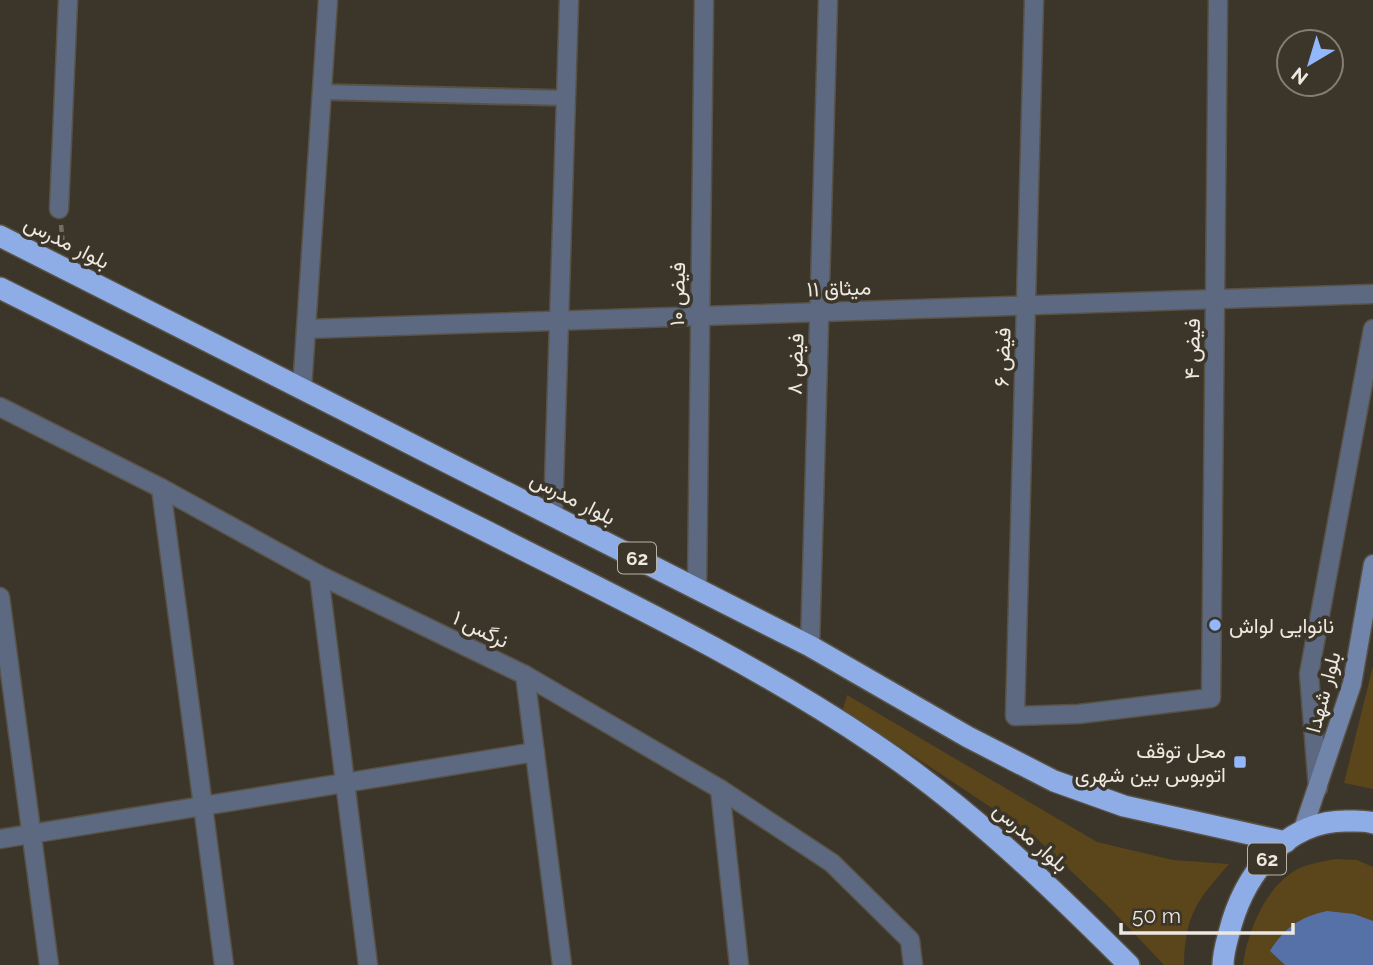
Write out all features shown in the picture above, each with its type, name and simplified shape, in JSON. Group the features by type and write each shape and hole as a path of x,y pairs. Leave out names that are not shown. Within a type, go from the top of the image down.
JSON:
{"highway":[{"name":"بلوار مدرس","path":"0,236 810,646 968,737 1054,781 1124,806 1286,842"},
{"name":"بلوار مدرس","path":"0,288 671,625 792,692 874,743 951,800 1065,901 1129,965"},
{"name":"62","path":"1223,965 1234,916 1250,879 1275,850 1303,829 1336,821 1373,823"}],"main road":[{"name":"بلوار شهدا","path":"1303,829 1352,684 1373,564"}],"street":[{"path":"59,209 68,0"},
{"path":"302,389 328,0"},
{"path":"553,516 569,0"},
{"name":"فیض ۱۰","path":"697,588 704,0"},
{"name":"فیض ۸","path":"810,646 828,0"},
{"name":"فیض ۶","path":"1015,716 1034,0"},
{"name":"فیض ۴","path":"1015,716 1079,715 1211,698 1218,0"},
{"name":"میثاق ۱۱","path":"306,329 1373,294"},
{"path":"1318,788 1309,674 1373,329"},
{"name":"نرگس ۱","path":"0,407 161,488 319,575 525,675 720,789 832,863 910,940 913,965"},
{"path":"161,488 224,965"},
{"path":"319,575 368,965"},
{"path":"0,597 49,965"},
{"path":"525,675 562,965"},
{"path":"0,839 535,752"},
{"path":"720,789 739,965"}],"lane":[{"path":"321,92 566,98"}],"path":[{"path":"59,209 67,270"}],"shaded area":[{"path":"1373,666 1373,789 1344,783"},
{"path":"847,695 1097,842 1173,860 1229,864 1201,899 1190,920 1184,965 1164,965 1108,906 1034,836 843,709"},
{"path":"1336,859 1357,860 1373,867 1373,965 1243,965 1248,940 1258,915 1280,882 1300,868"}],"water":[{"path":"1327,911 1354,914 1373,921 1373,965 1285,965 1270,951 1294,925"}],"place":[{"name":"نانوایی لواش","path":"1215,625"},
{"name":"محل توقف اتوبوس بین شهری","path":"1240,762"}]}
